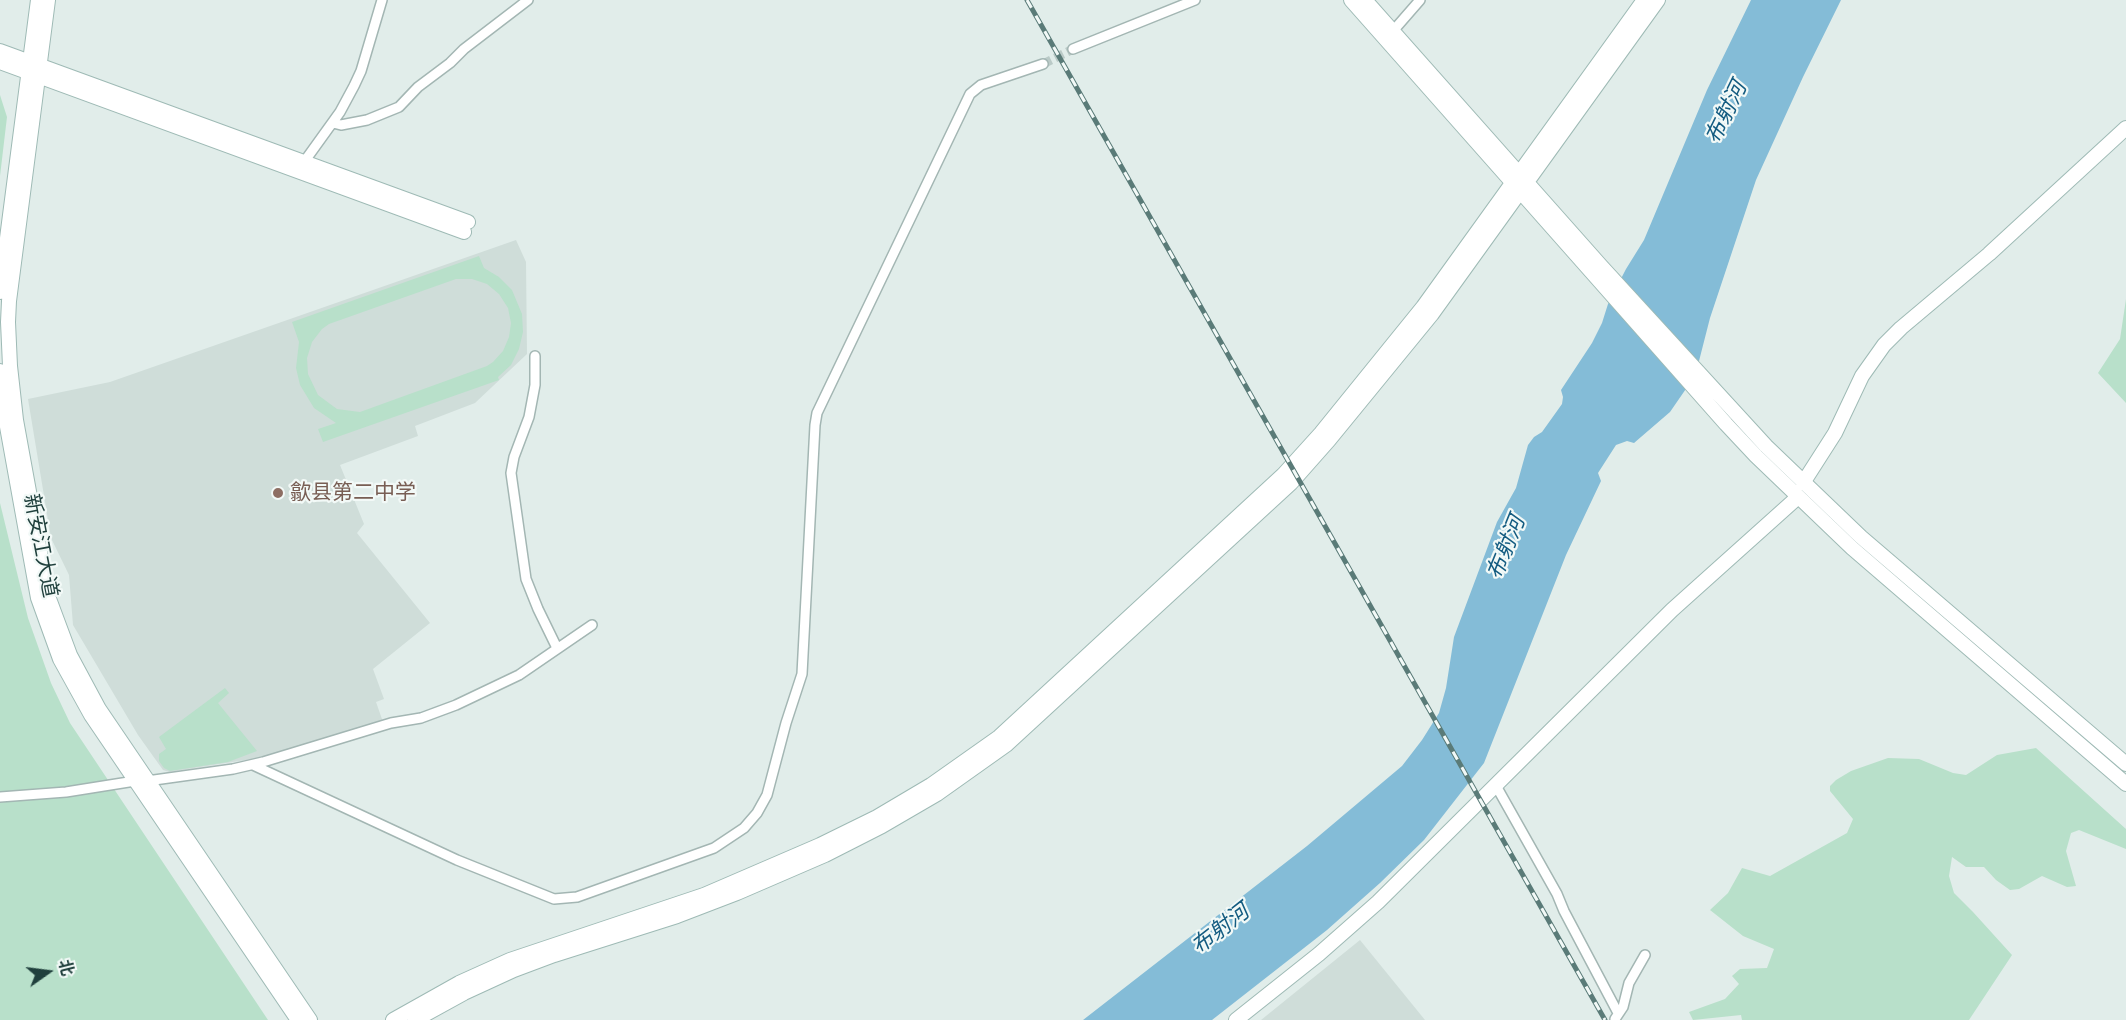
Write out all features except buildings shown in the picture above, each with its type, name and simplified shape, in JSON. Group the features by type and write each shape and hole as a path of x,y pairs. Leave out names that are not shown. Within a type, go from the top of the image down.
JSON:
{"main road":[{"name":"新安江大道","path":"38,0 9,300 10,366 16,420 44,574 54,616 88,692 141,781 298,1020"},
{"name":"新安江大道","path":"0,292 33,69 48,0"},
{"path":"1351,0 1520,182 1599,271 1707,403 1798,497 1875,568 2126,784"},
{"path":"1365,0 1520,182"},
{"path":"415,1020 464,993 524,966 677,916 796,868 854,841 910,810 985,761 1026,728 1291,483 1401,352 1644,0"},
{"path":"393,1020 459,983 510,960 551,944 704,895 811,850 904,801 979,753 1019,720 1283,475 1393,346 1658,0"},
{"path":"0,51 33,69 466,227 304,162 33,69 0,62"},
{"path":"1803,483 1835,433 1868,366 1884,345 1989,254 2126,128"},
{"path":"1599,271 1803,483 1891,564 1954,615 2126,764"},
{"name":"新安江大道","path":"0,371 6,422 38,598 60,659 80,697 310,1020"},
{"path":"1236,1020 1349,928 1672,610 1798,497"}],"street":[{"path":"304,162 347,101 361,70 382,0"},
{"path":"333,123 341,125 367,120 399,107 418,87 528,0"},
{"path":"1073,49 1195,0"},
{"path":"1393,31 1420,0"},
{"path":"253,765 457,860 555,899 578,897 714,848 744,828 757,813 767,795 802,674 818,413 970,94 981,85 1043,64"},
{"path":"535,356 535,385 529,417 514,457 511,473 524,573 557,648"},
{"path":"0,797 66,792 233,770 374,728 421,718 456,705 519,675 592,625"},
{"path":"1495,784 1557,894 1617,1016"},
{"path":"1617,1016 1623,1006 1629,983 1645,955"}],"shaded area":[{"name":"歙县第二中学","path":"516,240 526,262 527,354 475,403 415,426 418,436 340,465 364,524 357,533 430,623 373,669 384,699 376,702 383,722 271,756 169,772 163,770 138,735 73,625 69,575 51,538 28,399 110,382"},
{"path":"1360,940 1425,1020 1261,1020"}],"green space":[{"path":"0,95 7,117 0,176"},
{"path":"479,256 484,268 499,277 512,290 522,314 523,332 519,349 511,365 498,377 499,380 323,442 318,429 336,423 314,408 300,385 296,368 299,342 292,322","holes":["456,279 472,279 487,284 499,294 508,308 511,323 509,337 503,351 493,362 360,412 337,409 318,395 308,374 307,358 312,342 322,329 329,324"]},
{"path":"2126,299 2126,403 2098,373 2120,339"},
{"path":"0,503 28,618 51,683 70,723 268,1020 0,1020"},
{"path":"225,688 229,693 218,703 257,751 228,762 170,771 164,768 159,761 159,754 166,749 159,737"},
{"path":"2036,748 2126,829 2126,849 2079,830 2071,833 2066,851 2076,886 2067,887 2042,876 2019,889 2010,890 1984,867 1966,867 1952,857 1949,876 1954,893 2012,955 1969,1020 1742,1020 1741,1015 1693,1020 1689,1012 1725,999 1739,984 1732,976 1740,969 1767,968 1774,949 1743,936 1710,910 1728,893 1742,868 1770,876 1847,833 1853,819 1830,791 1830,786 1836,780 1851,771 1888,758 1919,759 1953,773 1966,775 1997,755"}],"water":[{"name":"布射河","path":"1751,0 1841,0 1756,180 1690,383 1670,412 1634,443 1627,441 1616,445 1598,473 1601,481 1566,555 1484,763 1424,840 1380,883 1327,930 1212,1020 1083,1020 1307,846 1402,766 1422,740 1439,713 1446,688 1454,637 1497,522 1516,488 1528,445 1542,432 1562,404 1561,390 1592,343 1608,304 1644,240 1707,90"}],"tunnel":[{"path":"1043,64 1073,49"}],"railway":[{"path":"1027,0 1605,1020"}],"place":[{"name":"歙县第二中学","path":"278,493"}]}
